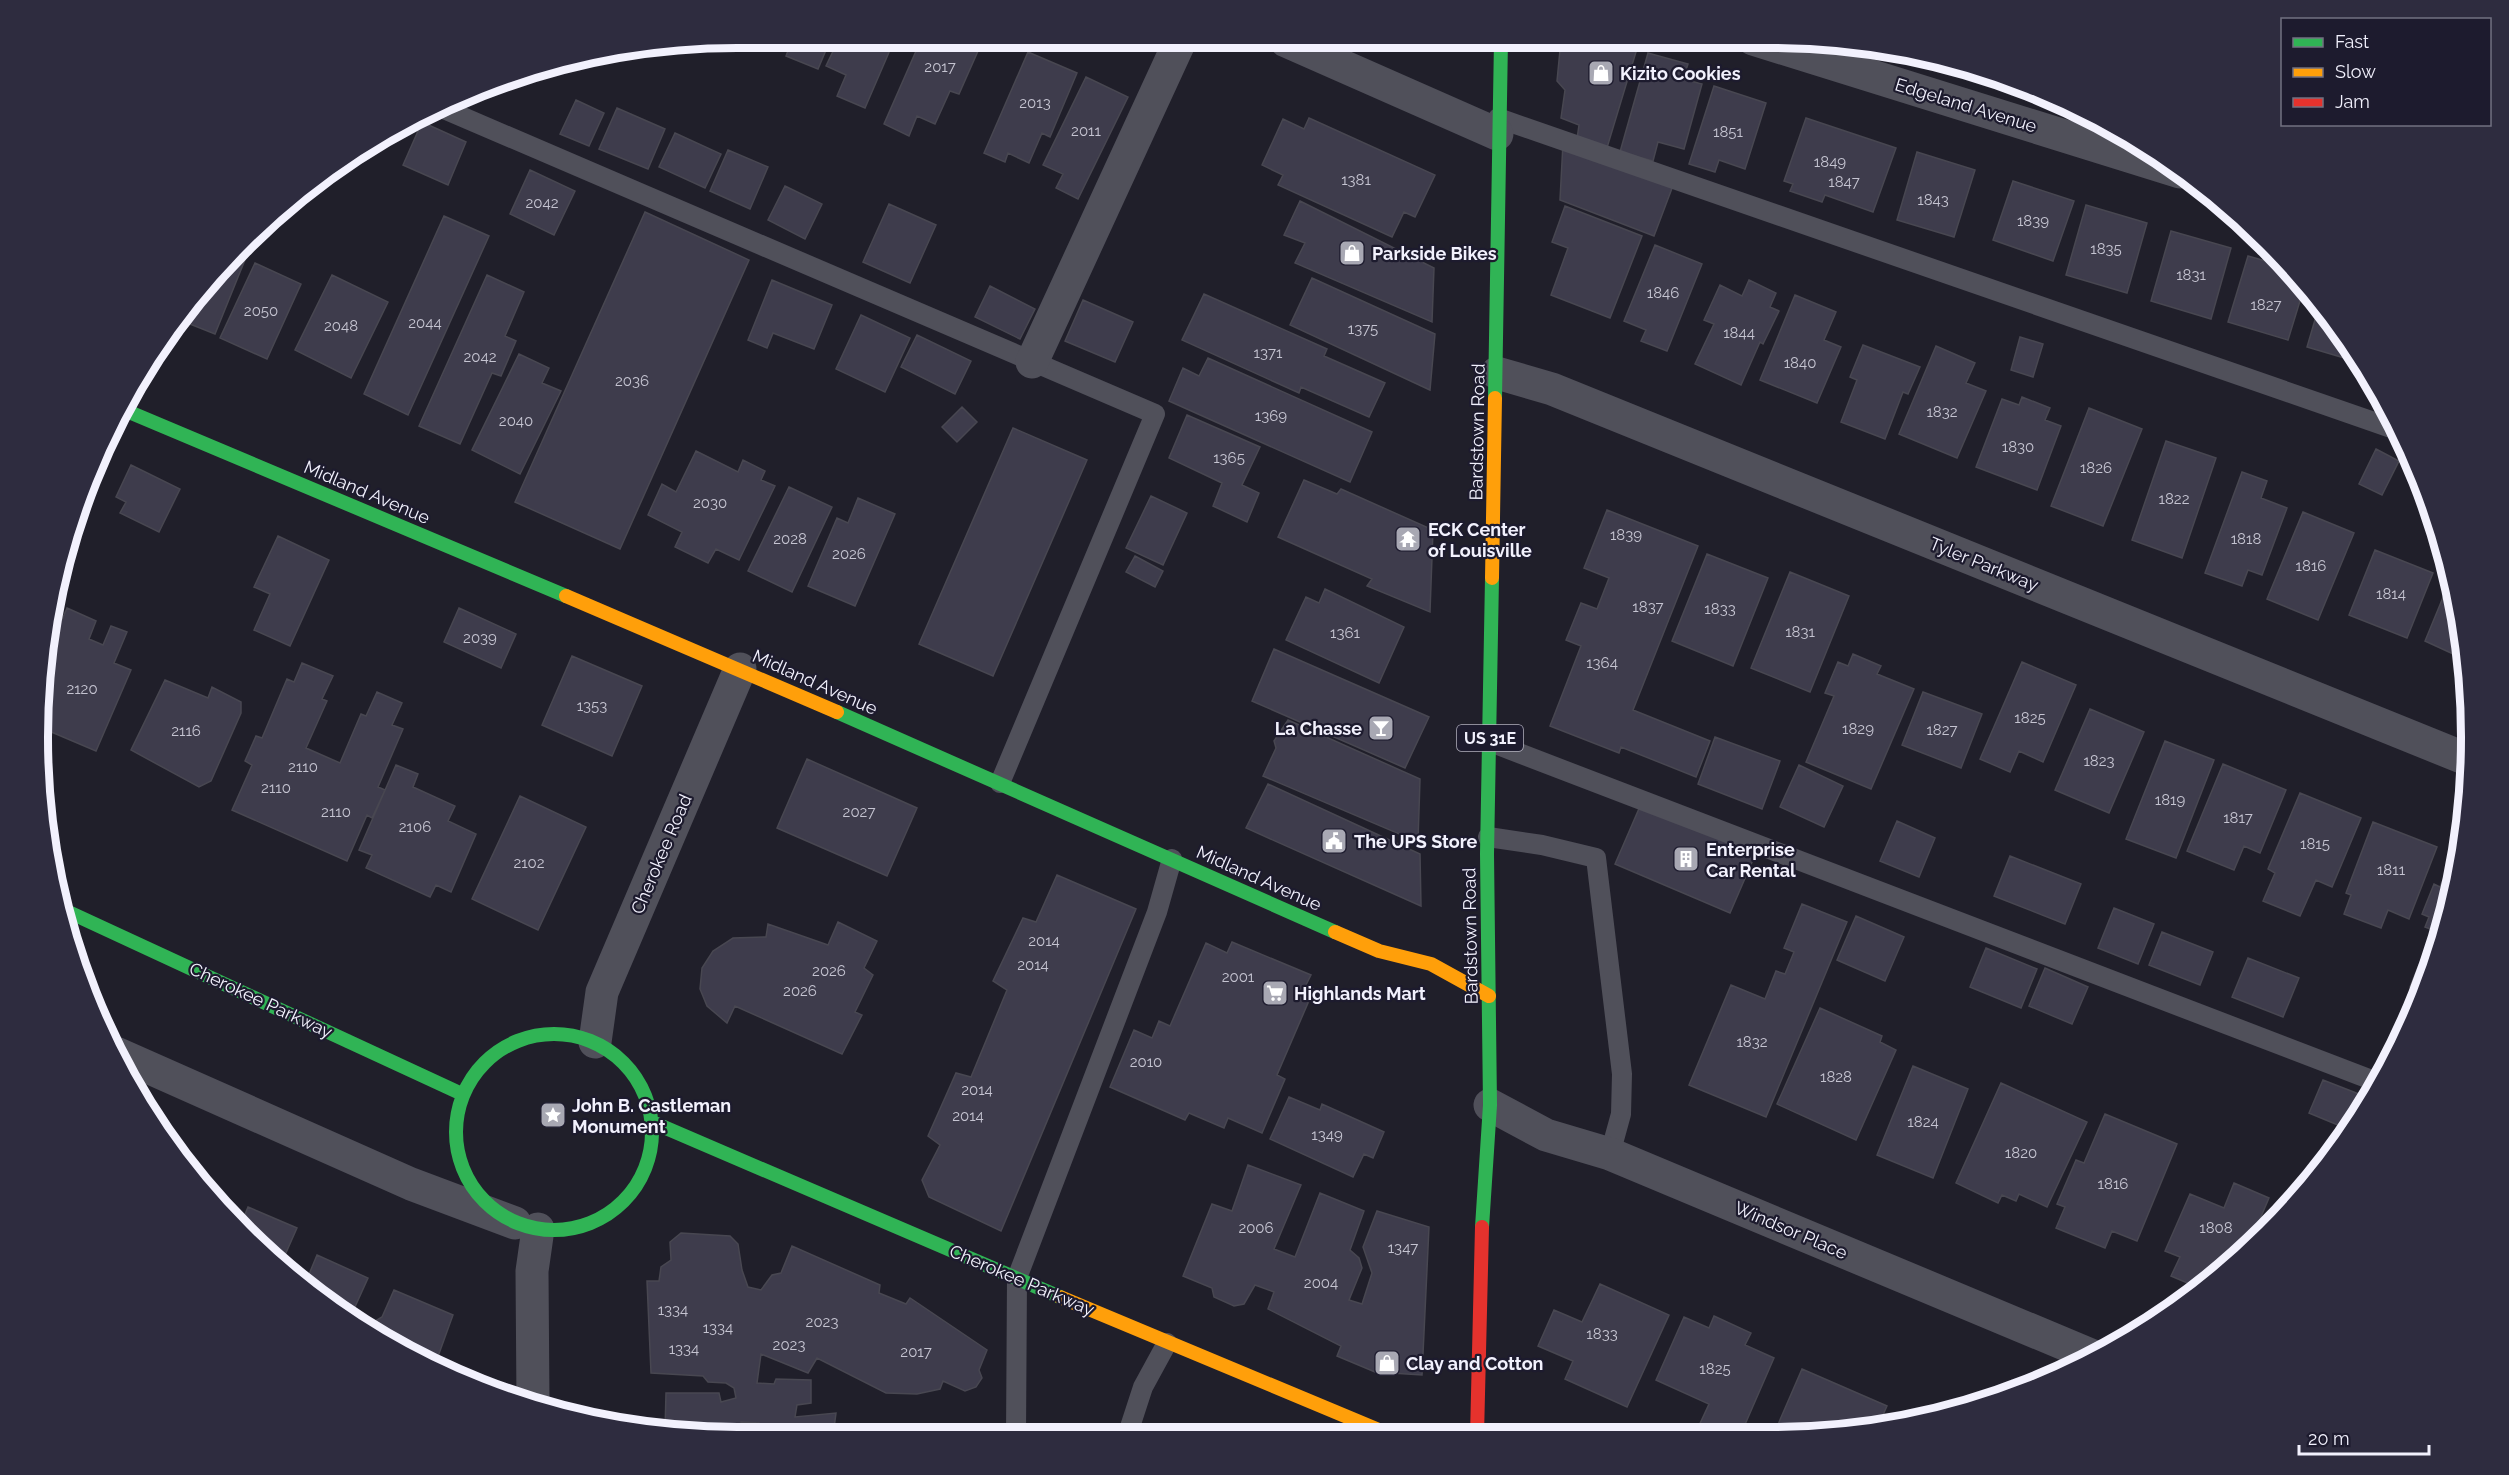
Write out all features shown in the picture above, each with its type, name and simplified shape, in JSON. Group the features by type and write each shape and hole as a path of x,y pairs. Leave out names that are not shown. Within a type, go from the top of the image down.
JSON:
{"main road":[{"name":"Bardstown Road","path":"1477,1427 1482,1227 1490,1105 1488,837 1497,373 1500,48"},
{"name":"Midland Avenue","path":"130,412 740,669 1379,951 1431,964 1489,996"},
{"name":"Cherokee Parkway","path":"70,913 462,1094"},
{"path":"565,1033 596,1042 624,1062 643,1090 652,1122 651,1152 640,1181 621,1205 597,1221 568,1230 527,1226 489,1207 469,1183 458,1154 455,1123 462,1094 479,1067 504,1046 533,1035 565,1033"},
{"name":"Cherokee Parkway","path":"652,1122 706,1148 1256,1381 1371,1427"}],"street":[{"path":"1032,362 1177,48"},
{"path":"1304,48 1498,126"},
{"name":"Edgeland Avenue","path":"1783,48 2156,164"},
{"name":"Tyler Parkway","path":"1497,373 1552,389 2461,757"},
{"name":"Cherokee Road","path":"596,1042 602,992 740,669"},
{"path":"127,1058 411,1184 527,1226 532,1271 533,1396"},
{"name":"Windsor Place","path":"1490,1105 1545,1135 1610,1154 2084,1352"}],"lane":[{"path":"449,111 1155,414 1000,783"},
{"path":"1498,126 2387,426"},
{"path":"1490,742 2370,1079"},
{"path":"1488,837 1542,845 1596,858 1622,1074 1621,1114 1610,1154"},
{"path":"1016,1427 1017,1278 1157,912 1172,859"},
{"path":"1130,1427 1143,1387 1167,1343"}],"building":[{"path":"789,48 827,48 818,69 786,56"},
{"path":"835,48 891,48 865,108 837,96 846,75 826,66"},
{"path":"917,48 979,48 959,94 950,91 935,124 917,116 909,136 884,124"},
{"path":"1560,48 1637,48 1606,151 1577,139 1579,125 1561,118 1565,90 1557,81"},
{"path":"1028,52 1077,73 1050,137 1042,133 1029,163 1008,153 1005,162 984,153"},
{"path":"1648,53 1688,64 1683,79 1702,84 1684,149 1658,142 1653,161 1620,152"},
{"path":"1086,77 1128,97 1078,199 1056,188 1063,174 1043,165"},
{"path":"1714,86 1766,103 1745,169 1719,160 1715,172 1689,164"},
{"path":"576,100 604,113 589,146 560,134"},
{"path":"617,108 665,129 648,169 599,149"},
{"path":"1309,118 1435,175 1415,217 1404,212 1392,237 1278,185 1283,175 1262,165 1283,119 1304,129"},
{"path":"1806,118 1896,148 1873,212 1825,195 1822,202 1790,191 1793,184 1784,181"},
{"path":"425,123 466,142 448,185 403,165 420,126"},
{"path":"675,133 721,154 705,188 659,167"},
{"path":"1563,143 1674,183 1654,236 1560,200"},
{"path":"728,150 768,167 750,209 710,191"},
{"path":"1917,152 1975,170 1954,237 1897,220"},
{"path":"530,170 575,191 554,235 510,214"},
{"path":"2013,181 2074,201 2053,261 1993,240"},
{"path":"785,186 822,204 805,239 768,220"},
{"name":"Parkside Bikes","path":"1300,201 1434,268 1432,322 1295,263 1305,243 1284,235"},
{"path":"889,204 936,225 910,283 863,262"},
{"path":"2086,205 2147,223 2127,293 2066,275"},
{"path":"1565,206 1642,236 1610,318 1551,295 1568,248 1552,242"},
{"path":"645,212 749,260 620,549 515,502"},
{"path":"444,216 489,236 408,415 364,394"},
{"path":"2171,231 2231,248 2211,319 2151,301"},
{"path":"1655,245 1702,264 1667,351 1641,341 1646,330 1624,321"},
{"path":"248,252 215,334 187,323"},
{"path":"2248,256 2271,262 2301,297 2288,340 2228,322"},
{"path":"255,263 301,284 267,359 220,338"},
{"path":"332,275 388,302 351,378 295,350"},
{"path":"487,275 524,292 505,336 516,341 501,376 492,373 460,444 419,426"},
{"path":"1312,278 1435,334 1430,390 1290,325"},
{"path":"772,280 832,305 814,349 773,333 767,348 748,340"},
{"path":"1749,280 1776,293 1770,307 1779,311 1763,344 1760,342 1741,385 1695,364 1714,324 1704,320 1720,285 1742,296"},
{"path":"990,286 1035,309 1020,339 975,317"},
{"path":"1204,294 1327,349 1324,356 1385,383 1369,417 1301,387 1299,393 1182,340"},
{"path":"1795,295 1836,312 1824,340 1841,347 1817,403 1760,380"},
{"path":"1083,300 1133,322 1115,362 1065,341"},
{"path":"861,315 910,338 885,392 836,369"},
{"path":"2316,315 2348,359 2307,347"},
{"path":"917,335 971,361 955,394 901,367"},
{"path":"2020,337 2043,344 2033,377 2011,370"},
{"path":"1863,345 1920,367 1908,394 1903,392 1885,439 1841,422 1857,380 1850,377"},
{"path":"1936,346 1975,363 1966,383 1986,391 1957,458 1899,434"},
{"path":"519,354 549,368 542,383 561,391 520,474 472,450"},
{"path":"1208,358 1372,432 1350,482 1169,401 1183,368 1199,376"},
{"path":"2022,397 2050,408 2045,420 2061,426 2037,490 1976,467 2002,399 2019,405"},
{"path":"962,407 977,422 957,442 942,427"},
{"path":"2089,408 2142,429 2103,526 2051,506"},
{"path":"1187,415 1260,447 1242,485 1259,493 1247,522 1213,506 1222,483 1169,458"},
{"path":"1013,428 1087,460 993,676 919,644"},
{"path":"2166,441 2216,458 2182,558 2132,540"},
{"path":"2376,449 2399,461 2382,495 2359,484"},
{"path":"696,451 738,472 743,460 765,471 761,480 775,486 739,560 716,549 708,563 675,547 682,532 648,515 662,484 676,492"},
{"path":"131,465 180,489 159,532 120,513 126,502 116,497"},
{"path":"2242,472 2267,481 2261,498 2287,508 2262,575 2248,570 2242,586 2205,573"},
{"path":"1304,480 1337,494 1341,489 1433,530 1430,612 1367,586 1372,579 1278,537"},
{"path":"789,487 832,507 792,592 748,571"},
{"path":"1151,496 1187,513 1163,565 1126,548"},
{"path":"858,498 895,514 855,606 808,586 837,518 848,523"},
{"path":"1607,510 1698,546 1633,710 1710,741 1696,777 1621,747 1619,753 1550,726 1581,646 1566,640 1581,603 1597,609 1609,578 1584,568"},
{"path":"2303,512 2354,533 2318,620 2267,599"},
{"path":"278,536 329,560 290,646 254,630 270,594 254,587"},
{"path":"2375,550 2433,573 2407,638 2349,615"},
{"path":"1707,554 1768,578 1733,666 1672,641"},
{"path":"1135,556 1163,571 1155,587 1126,572"},
{"path":"1790,572 1849,596 1810,692 1751,668"},
{"path":"1325,589 1404,627 1379,683 1286,640 1306,597 1319,603"},
{"path":"2445,592 2456,655 2425,641"},
{"path":"67,608 96,621 89,639 103,645 111,626 127,632 114,663 131,670 96,751 48,731 49,692 56,633"},
{"path":"459,608 516,634 501,668 444,642"},
{"path":"1274,649 1429,717 1405,768 1252,701"},
{"path":"1853,654 1881,666 1877,674 1914,689 1871,789 1806,762 1834,696 1825,693 1838,662 1848,666"},
{"path":"572,656 642,686 612,756 542,725"},
{"path":"2022,662 2076,685 2043,762 2019,751 2010,772 1980,759"},
{"path":"302,663 333,676 322,699 327,701 306,748 340,763 361,714 366,716 377,692 402,703 392,725 403,729 378,787 385,790 372,818 367,815 347,861 232,810 252,765 245,761 256,736 262,738 287,679 294,682"},
{"path":"165,680 208,698 212,687 241,702 241,713 211,781 199,787 131,750"},
{"path":"1923,692 1982,714 1961,768 1902,745"},
{"path":"2090,709 2144,732 2109,813 2055,790"},
{"path":"1288,720 1420,779 1418,842 1263,776 1276,748 1274,741"},
{"path":"1715,737 1780,761 1762,809 1698,784"},
{"path":"2165,741 2214,760 2176,858 2126,839"},
{"path":"807,759 917,808 887,876 777,828"},
{"path":"2223,764 2286,790 2260,853 2244,846 2234,870 2187,851"},
{"path":"396,765 418,774 413,787 455,806 448,821 476,834 451,892 436,885 430,897 366,868 372,855 359,850"},
{"path":"1799,765 1843,786 1824,827 1780,807"},
{"name":"The UPS Store","path":"1268,784 1420,854 1421,906 1246,828"},
{"path":"2300,793 2361,818 2332,887 2316,880 2300,916 2263,901 2275,873 2268,869"},
{"path":"520,796 586,827 538,930 472,899"},
{"name":"Enterprise Car Rental","path":"1641,804 1756,853 1730,913 1615,864"},
{"path":"1897,821 1935,838 1919,877 1880,861"},
{"path":"2373,822 2437,847 2409,919 2388,910 2381,928 2344,914 2351,895 2346,893"},
{"path":"2010,856 2081,884 2065,924 1994,896"},
{"path":"2449,866 2438,916 2413,988 2410,987 2433,930 2425,927 2429,917 2422,914 2434,884 2440,887"},
{"path":"1057,875 1136,909 1001,1231 929,1197 922,1180 940,1145 928,1136 956,1073 971,1077 1007,990 993,981 1023,918 1036,922"},
{"path":"1802,904 1847,922 1766,1117 1689,1085 1731,985 1765,999 1776,971 1785,974 1794,952 1784,948"},
{"path":"2114,908 2154,924 2138,964 2098,948"},
{"path":"1856,916 1904,937 1885,981 1837,960"},
{"path":"838,922 877,941 864,968 873,975 855,1012 862,1015 842,1054 735,1006 727,1023 707,1006 700,989 702,968 713,951 733,938 766,937 768,924 828,945"},
{"path":"2162,932 2213,952 2200,985 2149,965"},
{"path":"1232,942 1311,975 1306,985 1314,989 1277,1075 1285,1079 1262,1133 1228,1118 1224,1128 1189,1113 1185,1120 1110,1087 1134,1030 1152,1038 1159,1021 1170,1026 1206,943 1227,953"},
{"path":"1986,948 2037,969 2021,1008 1970,987"},
{"path":"2248,958 2299,978 2283,1017 2232,997"},
{"path":"2045,968 2088,987 2072,1024 2029,1006"},
{"path":"1820,1008 1882,1036 1880,1042 1896,1050 1856,1140 1777,1104"},
{"path":"1913,1066 1968,1089 1933,1178 1877,1155"},
{"path":"2323,1080 2361,1095 2341,1126 2309,1113"},
{"path":"2001,1083 2087,1122 2047,1207 2019,1194 2016,1201 2002,1195 1998,1203 1956,1183"},
{"path":"1289,1097 1320,1110 1322,1104 1384,1132 1373,1158 1364,1154 1353,1177 1270,1139"},
{"path":"2105,1114 2177,1144 2137,1241 2112,1231 2105,1248 2056,1228 2065,1207 2057,1204 2076,1160 2084,1163"},
{"path":"1248,1165 1301,1185 1274,1249 1295,1257 1320,1193 1364,1211 1350,1250 1359,1258 1362,1268 1349,1300 1362,1304 1372,1273 1363,1247 1377,1211 1429,1227 1422,1375 1375,1372 1337,1356 1341,1346 1268,1309 1274,1292 1255,1285 1244,1304 1234,1306 1214,1297 1212,1288 1183,1276 1212,1204 1232,1211"},
{"path":"2234,1183 2269,1198 2256,1227 2191,1285 2171,1276 2180,1257 2165,1251 2190,1194 2224,1208"},
{"path":"248,1207 297,1228 284,1257 250,1225 243,1218"},
{"path":"681,1233 730,1236 738,1244 742,1270 748,1287 761,1290 772,1275 781,1273 792,1246 880,1285 879,1293 906,1304 910,1298 987,1350 979,1370 982,1378 976,1387 965,1391 943,1381 940,1389 917,1394 886,1393 817,1358 808,1373 761,1354 757,1383 774,1384 776,1379 811,1380 811,1403 797,1405 795,1417 836,1413 834,1427 759,1427 759,1423 741,1422 741,1427 665,1423 666,1393 719,1393 721,1402 736,1398 734,1388 726,1383 708,1382 703,1376 651,1373 647,1281 659,1281 661,1267 671,1260 670,1242"},
{"path":"317,1255 368,1278 353,1310 308,1277"},
{"path":"1600,1284 1669,1315 1627,1407 1565,1379 1573,1361 1538,1346 1554,1310 1582,1322"},
{"path":"394,1290 453,1315 437,1358 373,1323 382,1317"},
{"path":"1714,1316 1751,1333 1745,1345 1774,1358 1744,1427 1698,1427 1709,1404 1656,1380 1684,1317 1709,1328"},
{"path":"1802,1369 1887,1406 1882,1418 1817,1426 1777,1427"}],"traffic: fast":[{"path":"1495,398 1501,48"},
{"path":"130,412 566,596"},
{"path":"1482,1227 1490,1105 1487,854 1492,578"},
{"path":"837,712 1335,932"},
{"path":"70,913 462,1094"},
{"path":"544,1034 564,1034 600,1045 609,1050 630,1070 645,1094 652,1122 652,1132 652,1142 645,1170 636,1187 616,1208 592,1223 564,1230 544,1230 516,1223 499,1214 472,1187 460,1160 456,1142 456,1122 463,1094 472,1077 499,1050 526,1038 544,1034"},
{"path":"652,1122 1060,1297"}],"traffic: slow":[{"path":"1492,578 1495,398"},
{"path":"566,596 837,712"},
{"path":"1335,932 1379,951 1431,964 1489,996"},
{"path":"1060,1297 1371,1427"}],"traffic: jam":[{"path":"1477,1427 1482,1227"}],"place":[{"name":"Kizito Cookies","path":"1601,73"},
{"name":"Parkside Bikes","path":"1352,253"},
{"name":"ECK Center of Louisville","path":"1408,539"},
{"name":"La Chasse","path":"1381,728"},
{"name":"The UPS Store","path":"1334,841"},
{"name":"Enterprise Car Rental","path":"1686,859"},
{"name":"Highlands Mart","path":"1275,993"},
{"name":"John B. Castleman Monument","path":"553,1115"},
{"name":"Clay and Cotton","path":"1387,1363"}]}
